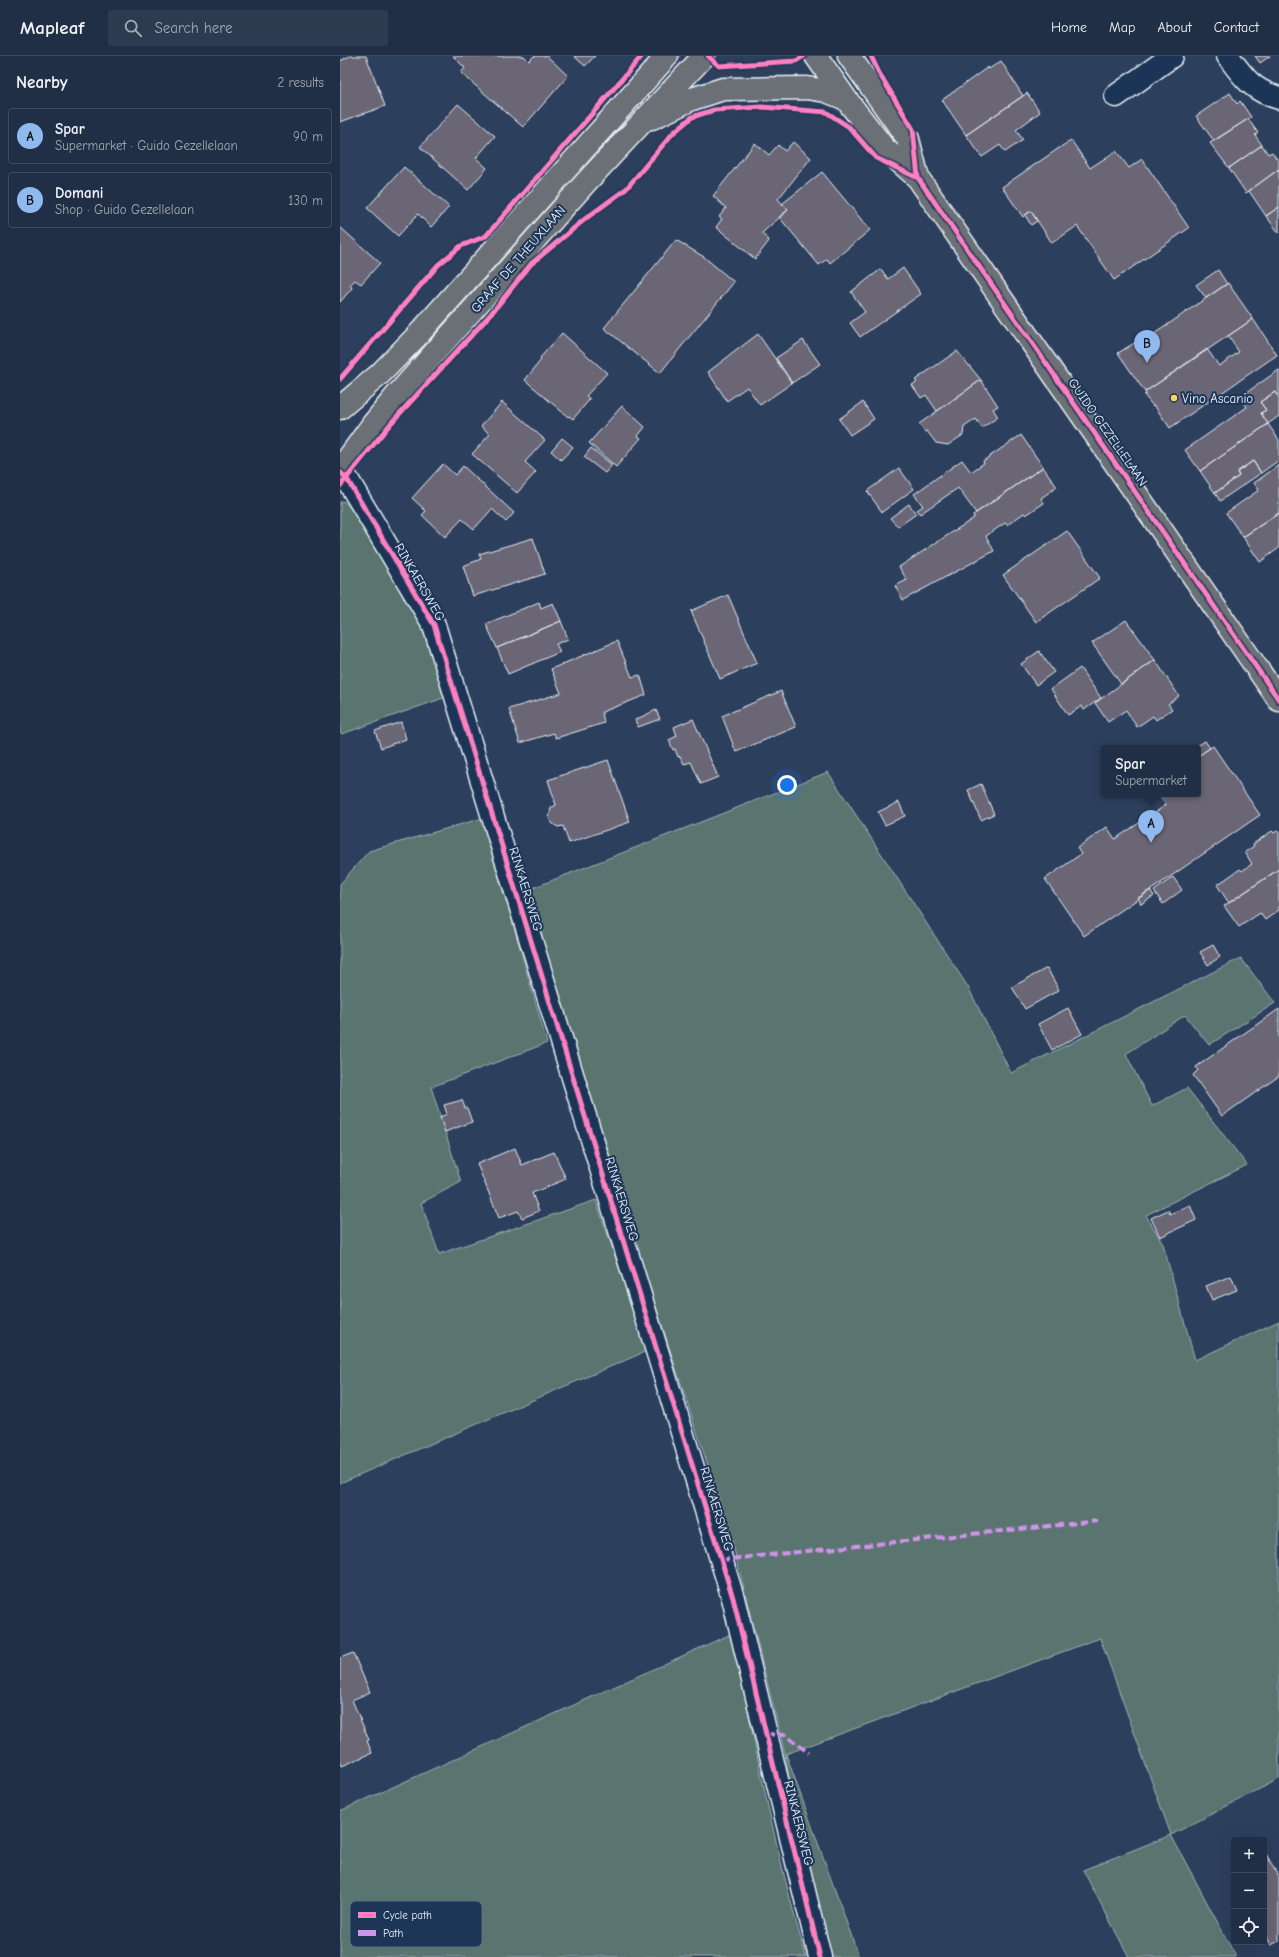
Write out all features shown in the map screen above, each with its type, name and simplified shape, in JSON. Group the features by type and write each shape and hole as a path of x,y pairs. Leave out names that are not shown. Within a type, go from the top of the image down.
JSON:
{"main road":[{"name":"GRAAF DE THEUXLAAN","path":"340,408 380,374 417,336 667,56"},
{"name":"GRAAF DE THEUXLAAN","path":"340,471 373,424 396,396 587,181 645,121 704,56"},
{"name":"GUIDO GEZELLELAAN","path":"816,56 846,99 884,148 918,178 1279,700"},
{"name":"GUIDO GEZELLELAAN","path":"849,56 908,139 918,178"},
{"path":"645,121 692,99 723,89 806,88 826,91 846,99"}],"street":[{"path":"1116,96 1172,56"},
{"path":"1228,56 1244,78 1264,94 1279,98"},
{"name":"RINKAERSWEG","path":"340,471 347,479 434,625 733,1598 820,1957"}],"green space":[{"path":"344,501 375,537 420,624 446,697 342,734 340,732 340,502"},
{"path":"828,772 968,987 1011,1073 1241,958 1275,1003 1209,1045 1185,1015 1126,1054 1152,1106 1187,1088 1247,1165 1146,1215 1163,1244 1195,1360 1279,1321 1279,1779 1171,1835 1100,1638 786,1754 859,1957 826,1957 798,1836 785,1754 730,1533 629,1225 525,891"},
{"path":"483,818 547,1043 431,1087 461,1182 421,1203 439,1254 596,1200 647,1351 340,1483 340,884 369,851"},
{"path":"733,1633 757,1755 784,1877 806,1957 340,1957 340,1811"},
{"path":"1171,1835 1236,1957 1129,1957 1083,1870"}],"building":[{"path":"350,56 366,56 385,106 340,122 340,61"},
{"path":"453,56 524,56 529,61 534,56 547,56 568,76 523,127 461,73 465,68"},
{"path":"574,56 595,56 585,66"},
{"path":"1255,56 1270,56 1260,63"},
{"path":"1001,61 1023,96 966,135 942,100 988,67 989,69"},
{"path":"1027,93 1040,112 1016,130 1023,140 1005,152 1000,145 982,157 966,135"},
{"path":"1230,93 1237,104 1240,101 1251,117 1214,141 1196,116"},
{"path":"458,104 495,136 476,158 487,168 468,190 420,147"},
{"path":"1248,119 1258,133 1255,135 1262,145 1229,168 1210,143"},
{"path":"1071,140 1090,168 1116,151 1129,168 1142,159 1189,228 1114,280 1077,226 1052,243 1031,211 1023,217 1002,187"},
{"path":"793,142 811,158 778,199 788,210 762,233 769,241 755,259 716,227 722,219 719,217 726,208 713,196 755,143 769,155 778,145 785,151"},
{"path":"1262,145 1268,154 1272,152 1279,162 1279,169 1246,193 1229,168"},
{"path":"404,167 449,207 431,227 418,214 398,236 367,208"},
{"path":"1279,169 1279,207 1266,216 1249,191"},
{"path":"822,172 870,230 830,263 827,259 819,265 779,217 788,210 782,204"},
{"path":"1279,207 1279,233 1266,216"},
{"path":"1031,211 1037,221 1031,225 1025,215"},
{"path":"340,227 380,263 361,284 355,280 350,285 352,288 340,302"},
{"path":"676,240 704,257 734,282 660,373 604,328"},
{"path":"903,268 921,294 860,337 850,323 865,312 851,292 881,269 888,279"},
{"path":"1218,270 1227,284 1206,298 1196,285"},
{"path":"1228,283 1253,319 1145,392 1118,353 1136,342 1138,345"},
{"path":"1253,319 1277,355 1170,428 1154,405 1153,406 1144,395 1146,394 1145,392 1207,349 1219,366 1239,352 1228,336"},
{"path":"562,333 607,373 586,396 590,399 573,419 569,416 568,417 525,380 541,360 540,358"},
{"path":"758,334 792,383 760,405 747,387 727,401 708,372"},
{"path":"803,340 820,364 792,383 776,358"},
{"path":"957,351 981,380 937,411 926,395 921,398 912,385 917,382 915,380"},
{"path":"1279,370 1279,394 1277,395 1275,392 1260,402 1266,410 1261,413 1268,424 1200,471 1185,450 1247,407 1240,397"},
{"path":"981,380 998,406 993,409 998,417 982,428 976,419 964,427 963,435 948,445 936,443 927,431 925,432 919,424"},
{"path":"1275,392 1279,398 1279,416 1268,424 1261,413 1266,410 1260,402"},
{"path":"502,402 545,440 525,462 536,472 517,493 472,454 490,434 481,426"},
{"path":"863,402 874,419 850,435 839,419"},
{"path":"622,406 645,427 638,436 641,438 616,467 589,443"},
{"path":"1268,424 1279,440 1279,460 1261,473 1253,461 1237,472 1239,476 1215,493 1200,471"},
{"path":"1021,435 1043,467 976,513 958,488 920,514 917,510 923,506 914,494 962,460 971,472 984,463 983,461"},
{"path":"562,438 573,447 561,460 551,451"},
{"path":"591,448 612,465 605,473 584,457"},
{"path":"1253,461 1261,473 1220,501 1215,493 1239,476 1237,472"},
{"path":"443,464 455,475 463,466 514,513 506,522 492,509 474,529 462,519 445,537 422,515 426,511 412,498"},
{"path":"1279,465 1279,513 1243,537 1226,513 1259,490 1254,483"},
{"path":"1043,467 1057,487 1041,498 1044,503 1026,515 1024,513 1007,525 1005,523 986,536 994,551 903,600 895,586 907,580 899,567 974,518 973,515"},
{"path":"899,468 914,489 882,512 867,491"},
{"path":"909,504 916,514 898,527 890,518"},
{"path":"1279,513 1279,548 1260,562 1243,537"},
{"path":"1067,531 1100,578 1036,622 1003,575"},
{"path":"533,538 545,574 473,596 463,566 481,559 479,554"},
{"path":"728,595 757,663 720,679 691,611"},
{"path":"539,602 541,608 553,603 561,621 497,648 486,624"},
{"path":"1126,620 1155,660 1121,684 1092,643"},
{"path":"561,621 568,639 556,644 560,652 508,674 497,648"},
{"path":"617,641 632,677 640,675 646,695 602,712 604,723 556,738 554,733 520,743 509,709 561,693 551,669"},
{"path":"1039,651 1054,672 1036,685 1021,664"},
{"path":"1155,660 1179,696 1168,704 1172,709 1156,720 1153,716 1137,727 1126,710 1108,722 1095,703"},
{"path":"1080,668 1101,698 1084,710 1082,706 1068,715 1051,689"},
{"path":"781,691 796,727 736,752 722,716"},
{"path":"656,710 660,719 638,727 635,720"},
{"path":"693,719 718,777 701,784 691,762 684,764 680,756 678,757 675,749 673,750 669,740 677,736 674,727"},
{"path":"401,722 406,739 381,748 375,731"},
{"path":"1205,741 1210,748 1201,754 1201,745 1199,745"},
{"path":"1213,746 1260,815 1084,936 1045,879 1081,854 1077,848 1107,827 1115,839 1166,805 1160,797 1201,797 1201,754"},
{"path":"608,760 630,822 569,843 563,826 558,827 549,819 551,808 556,805 548,780"},
{"path":"981,784 994,814 981,820 968,790"},
{"path":"899,802 905,816 885,825 878,812"},
{"path":"1279,830 1279,869 1229,903 1217,885 1240,869 1242,871 1252,864 1245,852 1254,846 1253,844 1272,831 1274,833"},
{"path":"1279,869 1279,910 1265,920 1260,913 1239,927 1224,906"},
{"path":"1173,877 1182,890 1163,904 1154,891"},
{"path":"1150,890 1154,896 1141,904 1138,898"},
{"path":"1213,945 1220,957 1208,965 1200,952"},
{"path":"1047,968 1059,990 1025,1009 1012,987"},
{"path":"1068,1008 1082,1034 1052,1050 1038,1024"},
{"path":"1279,1009 1279,1076 1222,1116 1193,1075 1198,1070 1196,1067"},
{"path":"462,1100 465,1108 467,1108 472,1122 445,1132 440,1117 447,1114 444,1105"},
{"path":"515,1148 522,1165 554,1152 566,1179 532,1193 539,1211 522,1218 518,1211 499,1218 477,1164"},
{"path":"1190,1205 1196,1220 1160,1237 1151,1218 1168,1210 1170,1214"},
{"path":"1231,1276 1237,1290 1212,1300 1206,1286"},
{"path":"353,1653 370,1692 352,1700 369,1740 367,1741 372,1753 342,1766 340,1760 340,1658"},
{"path":"1267,1856 1279,1878 1279,1941 1271,1945 1267,1937"}],"marked path":[{"path":"721,1560 1098,1521"},
{"path":"766,1734 785,1735 809,1753"}],"cycle path":[{"path":"340,379 438,265 461,246 486,236 642,56"},
{"path":"708,56 719,66 796,61 804,56"},
{"path":"871,56 879,73 913,129 918,178 1279,700"},
{"path":"340,486 391,423 490,315 531,264 585,219 626,189 673,133 692,117 714,110 762,107 826,112 849,127 876,158 918,178"},
{"path":"340,472 347,479 434,625 733,1598 820,1957"}],"place":[{"name":"Domani","path":"1147,363"},
{"name":"Vino Ascanio","path":"1174,398"},
{"name":"Spar","path":"1151,843"}]}
